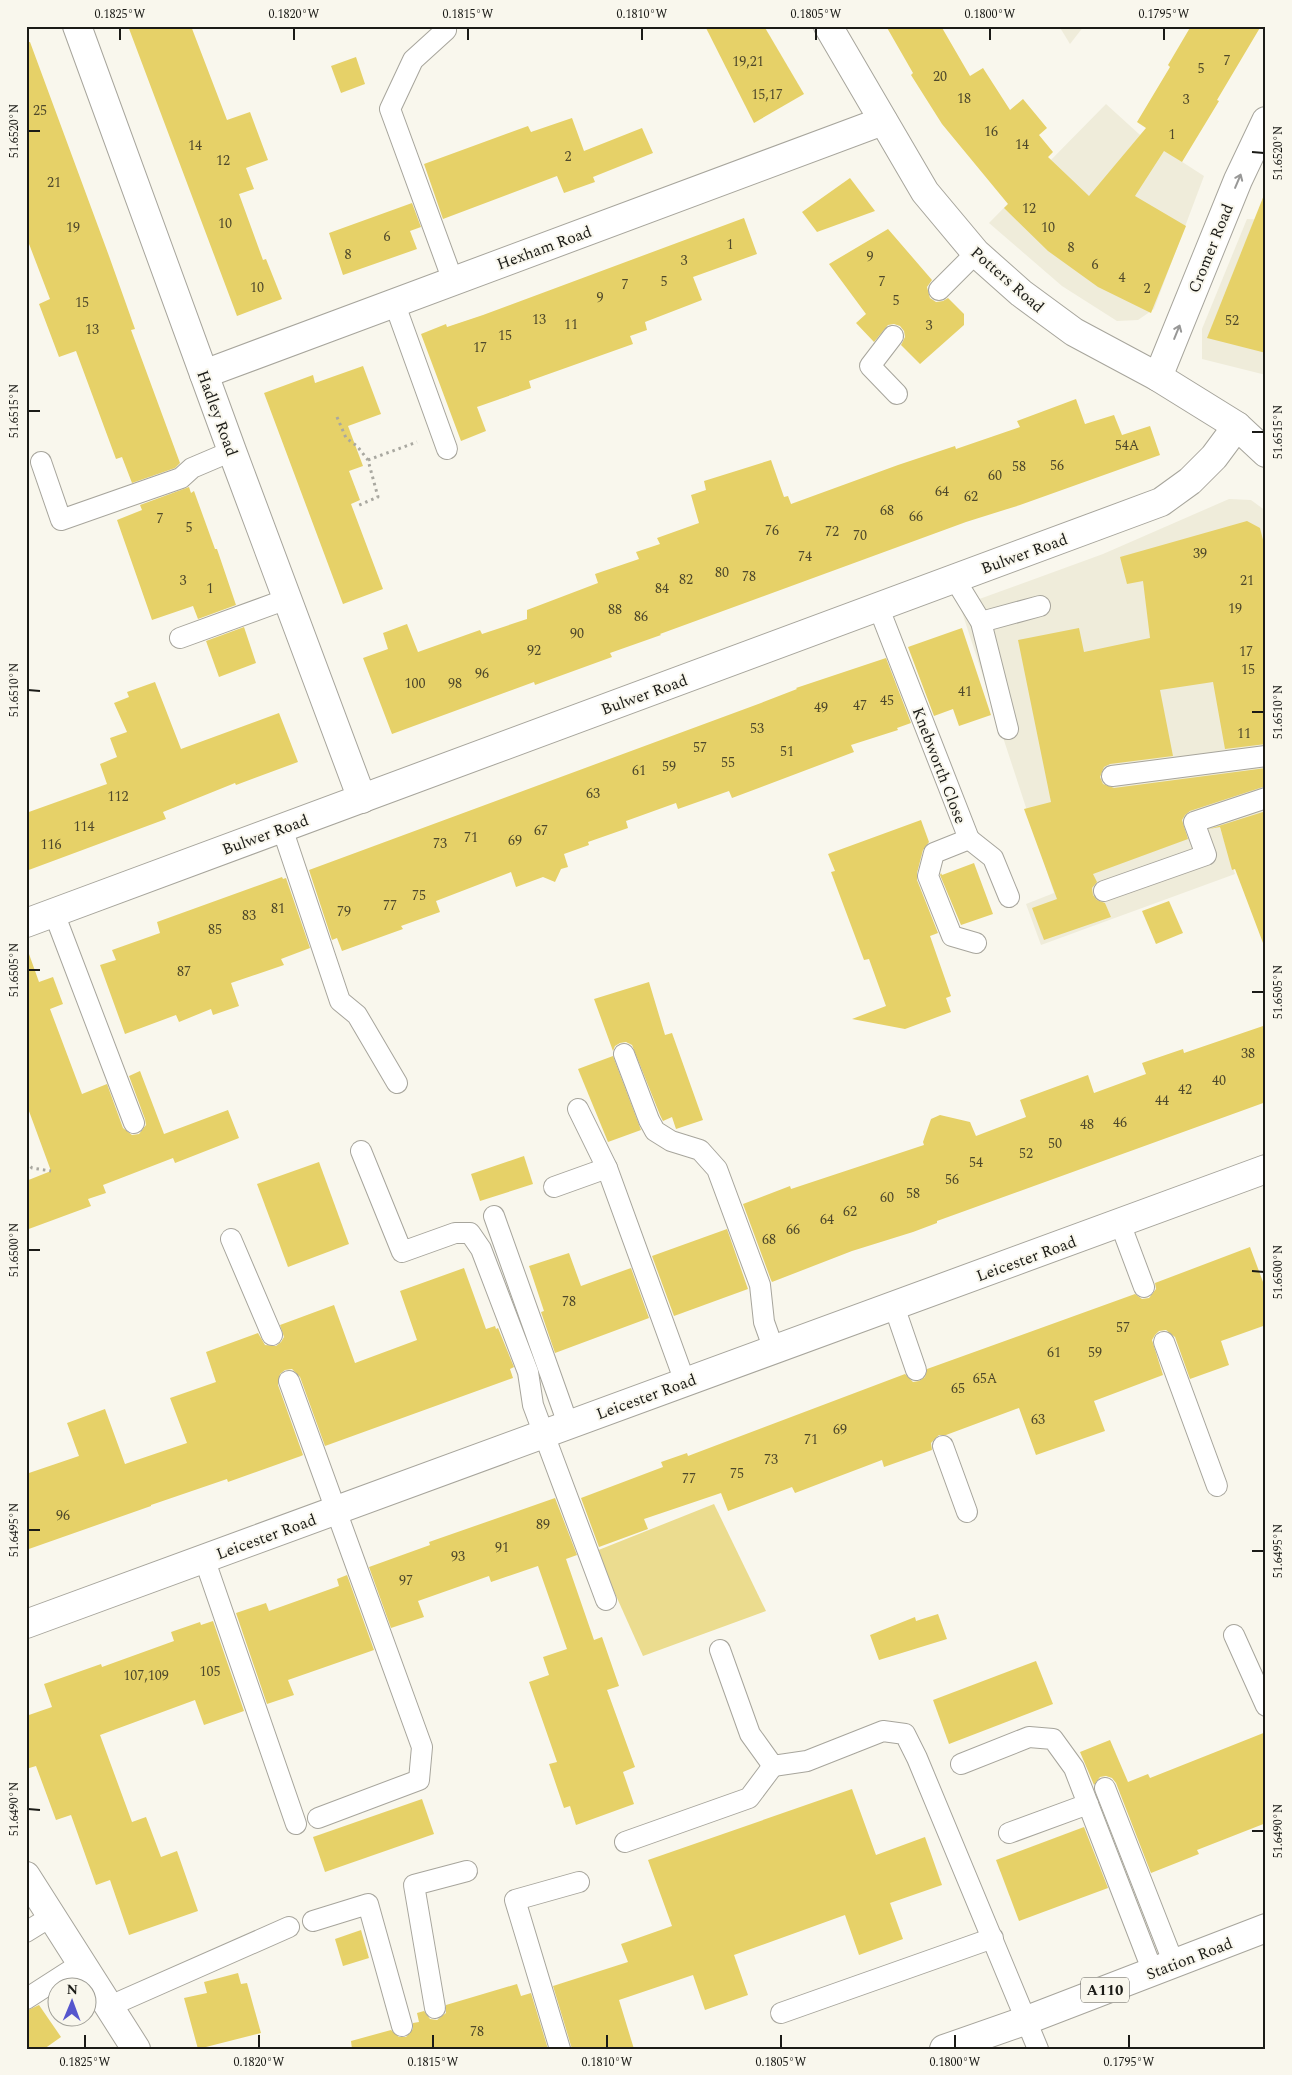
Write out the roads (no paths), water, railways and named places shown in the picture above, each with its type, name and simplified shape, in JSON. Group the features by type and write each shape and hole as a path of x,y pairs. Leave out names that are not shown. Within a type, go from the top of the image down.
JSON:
{"street":[{"name":"Hadley Road","path":"77,26 232,451 362,799"},
{"name":"Potters Road","path":"828,26 925,192 976,253 1021,293 1074,332 1158,377 1237,426 1266,453"},
{"name":"Hexham Road","path":"204,374 883,121"},
{"name":"Cromer Road","path":"1158,377 1238,180 1266,121"},
{"name":"Bulwer Road","path":"26,923 1161,502 1190,481 1214,457 1237,426"},
{"name":"Leicester Road","path":"26,1624 1266,1169"},
{"path":"26,1876 136,2049"},
{"name":"Station Road","path":"944,2049 1027,2020 1266,1928"}],"lane":[{"path":"445,26 446,30 413,60 390,109 453,281"},
{"path":"940,290 976,253"},
{"path":"394,302 444,441"},
{"path":"893,336 870,366 897,394"},
{"path":"41,462 60,520 181,478 192,468 232,451"},
{"path":"957,578 959,586 981,622 1008,729"},
{"path":"180,638 287,599"},
{"name":"Knebworth Close","path":"878,606 969,840 934,853 928,876 952,936 976,943"},
{"path":"981,622 1040,606"},
{"path":"1112,776 1266,756"},
{"path":"1104,890 1206,855 1194,822 1266,798"},
{"path":"282,828 340,1001 357,1015 397,1084"},
{"path":"969,840 993,858 1009,897"},
{"path":"54,913 134,1123"},
{"path":"624,1054 655,1131 671,1141 700,1150 717,1169 760,1284 764,1322 774,1350"},
{"path":"578,1109 607,1168 685,1382"},
{"path":"361,1150 402,1252 455,1233 470,1233 482,1250 528,1372 533,1405 556,1429"},
{"path":"554,1187 607,1168"},
{"path":"494,1216 606,1600"},
{"path":"1120,1223 1144,1287"},
{"path":"231,1240 272,1335"},
{"path":"894,1306 916,1370"},
{"path":"1164,1342 1217,1486"},
{"path":"289,1381 422,1747 419,1780 318,1818"},
{"path":"943,1446 966,1512"},
{"path":"204,1558 296,1824"},
{"path":"1234,1635 1266,1706"},
{"path":"720,1650 750,1734 774,1766"},
{"path":"625,1842 749,1798 774,1766 807,1761 883,1731 905,1734 1038,2049"},
{"path":"961,1764 1029,1737 1053,1739 1074,1768 1088,1804 1164,1968"},
{"path":"1105,1788 1164,1968"},
{"path":"1009,1833 1088,1804"},
{"path":"436,2008 414,1886 468,1871"},
{"path":"560,2049 515,1900 579,1882"},
{"path":"314,1921 368,1904 402,2026"},
{"path":"26,1932 52,1916"},
{"path":"110,2006 289,1927"},
{"path":"781,2013 992,1938"},
{"path":"26,1999 82,1963"}]}
